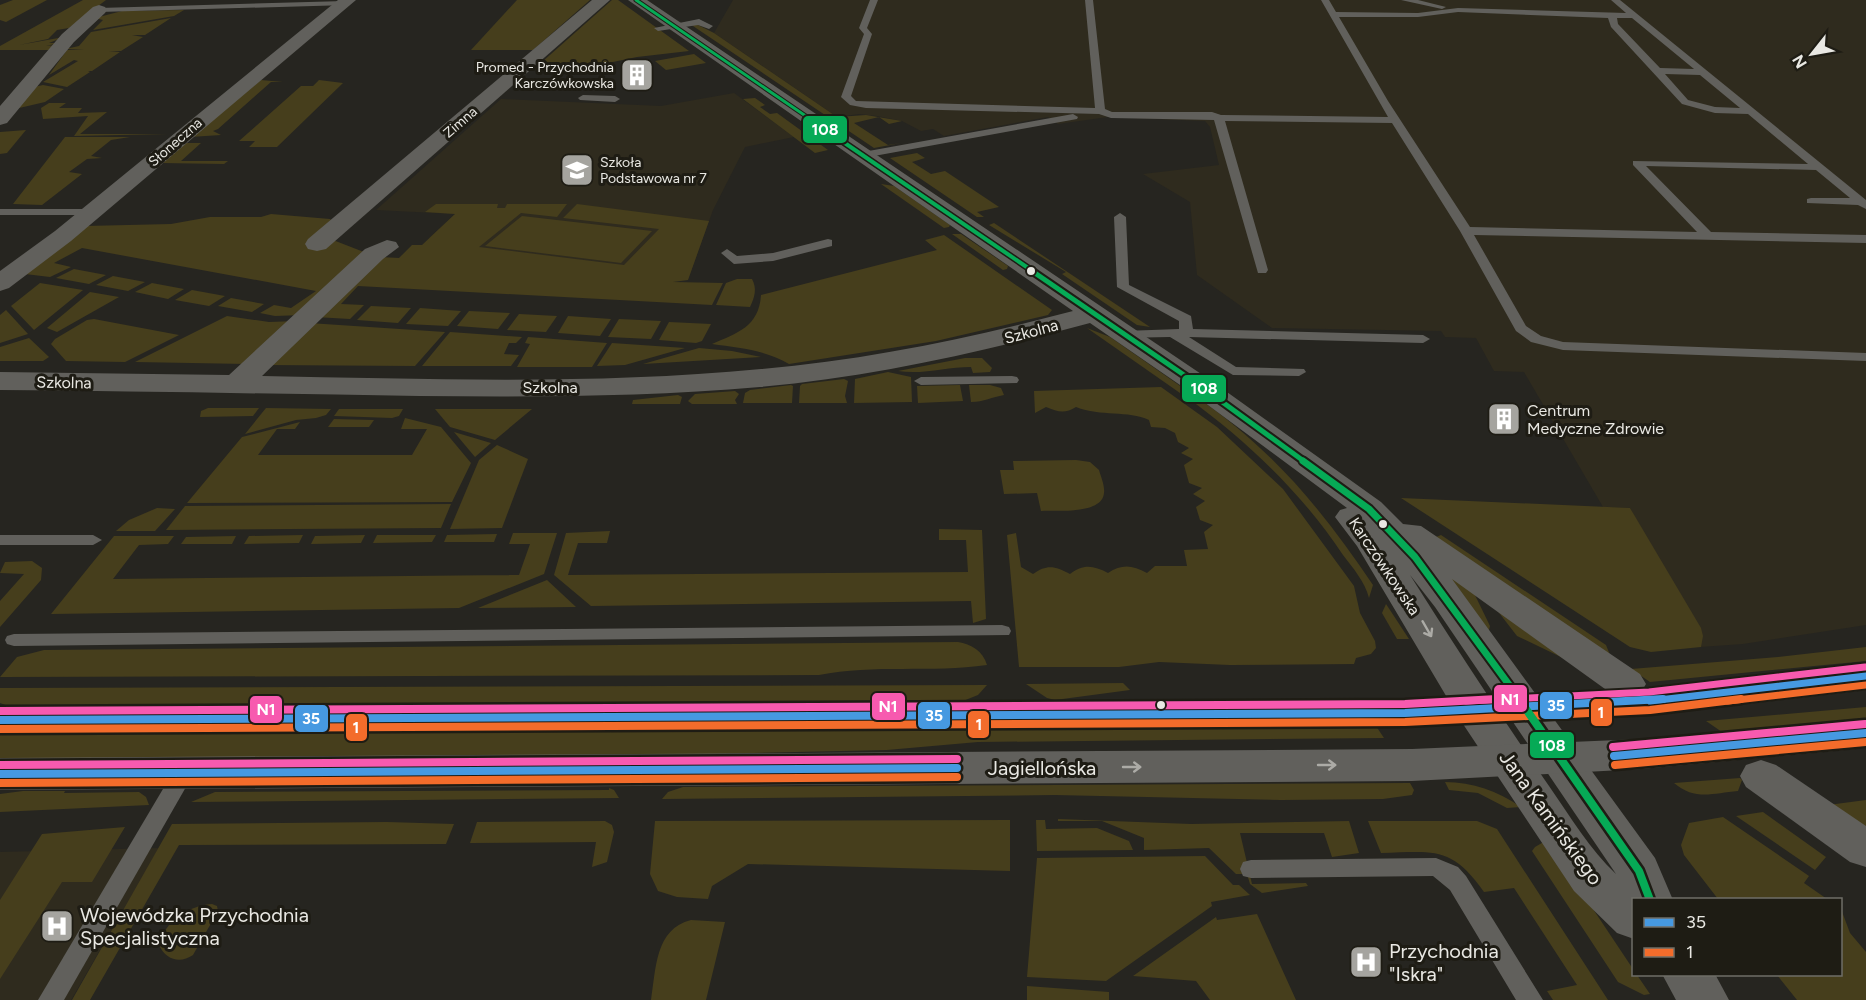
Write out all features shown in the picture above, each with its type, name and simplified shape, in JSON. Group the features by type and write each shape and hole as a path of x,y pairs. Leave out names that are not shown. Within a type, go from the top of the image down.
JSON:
{"street":[{"name":"Zimna","path":"317,244 602,0"},
{"name":"Karczówkowska","path":"636,0 666,27 863,155 1273,437 1369,509 1415,557 1562,758"},
{"name":"Słoneczna","path":"6,274 91,212 347,1"},
{"path":"0,119 68,38 104,5"},
{"path":"235,386 374,254 387,247"},
{"name":"Szkolna","path":"0,381 235,386 609,387 762,378 887,361 983,343 1092,314"},
{"name":"Karczówkowska","path":"1273,437 1334,495 1372,541 1475,711"},
{"path":"1369,509 1387,517 1626,684"},
{"path":"0,720 1527,710 1650,701 1866,676"},
{"name":"Jana Kamińskiego","path":"1475,711 1590,878 1632,917"},
{"name":"Jagiellońska","path":"0,774 1412,765 1743,746 1866,733"},
{"path":"1562,758 1639,872 1649,898"},
{"path":"1761,776 1866,849"},
{"path":"1687,976 1704,1000"}],"lane":[{"path":"874,0 863,28 868,34 846,97 853,103 1100,111 1111,115 1395,120"},
{"path":"1089,0 1100,111"},
{"path":"1325,0 1395,120 1466,231 1521,328 1536,339 1553,345 1866,357"},
{"path":"1405,0 1458,10 1535,13 1647,25"},
{"path":"1524,0 1535,13"},
{"path":"1616,0 1864,204"},
{"path":"104,5 347,1"},
{"path":"1334,14 1418,15 1458,10"},
{"path":"1613,20 1636,16"},
{"path":"1613,20 1627,39 1685,102 1715,110 1751,111"},
{"path":"666,27 699,22 709,26"},
{"path":"1627,39 1664,39"},
{"path":"1657,70 1703,72"},
{"path":"583,98 615,99"},
{"path":"863,155 1100,111"},
{"path":"1219,118 1262,270"},
{"path":"1707,235 1637,163 1819,167"},
{"path":"1811,201 1864,204"},
{"path":"0,212 91,212"},
{"path":"1120,217 1123,287 1186,319 1180,333"},
{"path":"1466,231 1866,239"},
{"path":"727,253 734,260 750,260 828,243"},
{"path":"1180,333 1233,371 1299,372"},
{"path":"1124,335 1180,333 1423,339"},
{"path":"921,381 1012,380"},
{"path":"0,540 93,540"},
{"path":"14,640 1002,631"},
{"path":"51,1000 183,773"},
{"path":"1251,869 1436,867 1450,874 1458,883 1530,1000"}],"shaded area":[{"path":"13,0 47,0 6,22 0,20 0,5"},
{"path":"83,0 106,0 69,28 57,30 48,39 19,45 64,37 49,43 59,43 46,46 56,45 53,50 0,50 0,46"},
{"path":"517,0 590,0 533,50 471,50"},
{"path":"612,0 618,0 689,51 637,57 574,70 533,70"},
{"path":"733,0 1866,0 1866,625 1743,644 1700,647 1630,508 1603,507 1524,372 1494,371 1476,338 1445,337 1441,331 1272,328 1197,275 1190,202 1143,174 1219,165 1210,127 1205,121 1108,117 1058,124 1048,117 944,136 933,129 921,131 902,121 877,116 859,114 837,117 714,33"},
{"path":"184,10 174,16 93,30 103,20 95,18 122,11"},
{"path":"171,18 145,35 132,35 143,37 121,51 109,51 120,52 67,87 43,82 78,61 74,60 49,75 67,50 84,49 65,49 79,46 91,32"},
{"path":"694,23 714,33 837,117 866,115 879,117 854,123 888,145 901,143 874,148 690,24"},
{"path":"694,54 706,63 666,70 655,61"},
{"path":"261,80 283,82 271,82 213,131 221,135 190,137"},
{"path":"319,80 343,83 277,147 249,147 255,141 239,141 301,86 313,86"},
{"path":"43,85 64,89 45,102 15,109 34,87"},
{"name":"Szkoła Podstawowa nr 7","path":"734,93 794,137 745,147 713,210 688,280 505,263 429,238 455,214 376,210 501,99 661,106"},
{"path":"755,98 765,105 760,107 770,114 777,113 828,150 815,153 743,99"},
{"path":"49,103 66,103 59,108 82,108 78,113 107,112 80,134 168,134 74,136 88,116 43,119 41,108"},
{"path":"879,117 902,121 889,124"},
{"path":"26,130 7,153 0,154 0,132"},
{"path":"65,137 130,137 111,140 91,156 102,158 87,159 69,172 82,174 42,205 13,204"},
{"path":"185,143 201,143 181,161 228,161 224,164 161,163"},
{"path":"917,153 925,158 912,162 931,174 945,171 999,207 977,212 984,217 977,217 890,158"},
{"path":"881,184 894,186 950,225 949,227 944,228"},
{"path":"436,204 498,204 497,208 505,208 507,204 567,204 557,217 521,213 479,247 624,265 659,229 563,218 577,204 709,221 688,280 673,282 723,283 712,305 358,286 341,304 364,305 350,319 315,317 380,257 399,258 412,245 422,245 455,214 425,212"},
{"path":"271,214 330,219 333,222 333,240 369,254 303,315 275,316 260,313 274,305 291,308 316,291 82,248 54,263 71,267 50,277 25,274 85,226 171,224 210,217 261,217"},
{"path":"522,216 652,231 621,263 485,246"},
{"path":"994,223 1150,327 1137,325 1062,274 1066,272 989,225"},
{"path":"952,234 961,234 1008,266 1007,269 1003,270"},
{"path":"944,235 1052,310 1048,315 936,341 789,364 762,353 712,344 738,332 751,322 756,315 761,295 937,250 925,240"},
{"path":"74,269 106,275 89,284 56,278"},
{"path":"113,276 145,282 128,291 96,285"},
{"path":"737,279 752,279 755,293 750,307 716,305 726,283"},
{"path":"40,283 83,290 34,330 11,306"},
{"path":"152,283 184,289 168,299 135,292"},
{"path":"192,290 225,296 209,306 175,300"},
{"path":"90,292 119,297 57,332 47,328"},
{"path":"231,298 264,304 252,312 218,306"},
{"path":"371,306 411,308 398,323 357,320"},
{"path":"420,308 461,311 448,326 406,324"},
{"path":"6,310 28,334 0,343 0,315"},
{"path":"469,311 510,313 498,329 457,326"},
{"path":"519,314 557,316 546,332 507,330"},
{"path":"227,316 269,322 297,321 247,364 135,362"},
{"path":"568,316 611,319 600,336 558,333"},
{"path":"94,319 179,335 125,362 66,361 51,344 55,339 87,320"},
{"path":"619,319 661,321 651,339 608,337"},
{"path":"669,322 711,324 702,341 696,343 659,340"},
{"path":"309,323 445,332 415,366 264,365"},
{"path":"1087,328 1110,337 1186,390 1180,393"},
{"path":"450,332 522,337 516,343 509,343 504,354 519,355 511,366 422,366"},
{"path":"528,337 607,343 592,367 517,367 530,344 525,343"},
{"path":"29,338 49,357 43,361 0,361 0,347"},
{"path":"612,343 685,348 625,365 597,366"},
{"path":"699,348 732,351 761,357 643,364"},
{"path":"965,358 982,358 992,368 990,372 973,373 971,367 916,372 898,371"},
{"path":"888,372 911,377 912,402 854,403 855,379"},
{"path":"844,379 848,381 845,396 847,403 799,403 802,384"},
{"path":"960,385 963,401 918,403 917,386"},
{"path":"969,385 990,385 1001,388 1004,395 971,402"},
{"path":"793,386 792,403 743,403 745,393 750,390"},
{"path":"1161,387 1217,427 1283,489 1354,586 1360,613 1375,641 1376,648 1371,654 1356,658 1354,664 1230,665 1159,662 1119,667 1019,667 1007,535 1016,533 1021,567 1033,574 1051,567 1070,574 1079,568 1088,567 1098,568 1108,573 1118,568 1132,567 1147,573 1155,566 1187,566 1184,550 1208,549 1204,532 1213,525 1200,520 1196,507 1205,501 1193,494 1202,488 1189,483 1184,465 1193,459 1181,453 1189,448 1178,442 1175,433 1165,428 1151,427 1149,420 1141,417 1095,412 1076,407 1061,412 1046,407 1035,413 1034,391"},
{"path":"735,391 739,394 735,400 737,404 692,404 688,401 695,394"},
{"path":"678,395 682,397 680,404 632,404 633,400"},
{"path":"1195,396 1248,437 1314,506 1373,585 1369,598 1358,575 1310,510 1253,451 1188,398"},
{"path":"208,408 259,408 253,416 200,417 201,411"},
{"path":"266,408 331,409 326,415 316,418 296,420 245,434"},
{"path":"339,409 403,409 399,416 392,418 334,416"},
{"path":"435,409 532,409 495,440 450,427"},
{"path":"405,418 441,427 471,463 452,502 187,503 242,437 300,422 295,429 277,429 258,455 412,455 427,429 401,429"},
{"path":"334,419 374,420 369,427 328,427"},
{"path":"454,432 491,443 475,457"},
{"path":"497,445 528,459 502,528 450,529 479,460"},
{"path":"1076,460 1090,462 1099,470 1104,493 1095,505 1077,510 1041,511 1037,493 1004,494 1000,470 1014,470 1013,461"},
{"path":"1401,498 1630,508 1701,628 1703,636 1701,647 1651,652 1630,647"},
{"path":"451,504 441,528 166,530 185,506"},
{"path":"157,508 175,509 155,531 116,531 129,520"},
{"path":"939,529 982,530 986,619 973,623 971,601 591,606 554,575 566,533 610,531 607,543 578,543 568,575 968,572 966,540 939,540"},
{"path":"513,533 557,533 544,574 459,608 51,614 114,536 174,536 168,544 139,545 113,579 519,575 530,544 509,544"},
{"path":"497,534 494,542 444,542 447,535"},
{"path":"303,535 299,543 244,544 249,536"},
{"path":"365,535 361,543 311,544 315,536"},
{"path":"377,535 436,535 432,542 373,543"},
{"path":"1441,535 1606,645 1610,655 1436,537"},
{"path":"236,536 232,544 181,544 186,537"},
{"path":"32,561 42,568 41,580 0,627 0,601 24,574 0,573 5,562"},
{"path":"1446,572 1473,591 1490,626 1489,630 1486,631"},
{"path":"547,580 576,607 478,608"},
{"path":"1386,604 1409,639 1397,639 1382,613"},
{"path":"1493,605 1565,659 1517,636"},
{"path":"958,642 976,649 983,656 987,665 861,670 819,675 0,677 17,657 44,650"},
{"path":"1866,647 1866,661 1650,682 1631,669 1778,657"},
{"path":"1123,683 1130,690 1055,700 1047,698 1026,684"},
{"path":"987,685 978,695 963,701 8,706 0,703 0,688"},
{"path":"1866,707 1866,719 1722,732 1706,721"},
{"path":"1376,726 1384,738 978,742 887,750 710,754 0,760 0,735"},
{"path":"1740,778 1742,780 1738,791 1705,795 1689,792 1674,783"},
{"path":"1445,782 1484,789 1503,796 1521,807 1507,808 1478,793 1449,790"},
{"path":"1410,783 1414,790 1412,795 1383,799 1281,800 1055,795 662,799 668,792 683,787"},
{"path":"609,788 614,790 619,798 191,802 215,792 609,790"},
{"path":"23,791 139,792 146,797 149,805 0,812 0,794"},
{"path":"1866,800 1866,830 1828,805"},
{"path":"1763,812 1826,857 1815,870 1736,816"},
{"path":"1723,817 1809,876 1804,883 1826,898 1717,898 1684,855 1681,845 1689,823"},
{"path":"1058,819 1191,824 1349,821 1359,853 1332,857 1324,833 1240,833 1252,884 1306,883 1308,886 1262,893 1250,884 1247,874 1236,874 1209,848 1144,850 1144,838 1102,821 1058,821"},
{"path":"1010,820 1010,871 748,864 712,886 708,899 677,897 658,891 650,874 655,821"},
{"path":"1036,820 1045,820 1046,829 1097,828 1129,841 1133,850 1037,851"},
{"path":"605,821 612,825 614,832 607,862 592,867 596,842 470,843 477,822"},
{"path":"1368,821 1477,821 1497,829 1608,1000 1553,1000 1547,991 1577,985 1514,888 1484,892 1461,866 1440,854 1381,853"},
{"path":"387,822 454,824 446,844 179,845 90,1000 72,1000 172,824"},
{"path":"125,827 92,882 62,882 0,979 0,900 42,834"},
{"path":"1547,840 1632,968 1632,976 1638,976 1650,994 1644,995 1618,982 1532,851"},
{"name":"Wojewódzka Przychodnia Specjalistyczna","path":"159,848 71,1000 0,1000 0,852"},
{"path":"1205,856 1233,885 1239,885 1250,895 1211,902 1212,906 1106,981 1027,977 1037,858"},
{"path":"212,904 217,906 218,911 193,955 178,960 165,954 159,945 162,936 172,922 178,916 194,908"},
{"path":"1842,912 1850,933 1866,952 1866,1000 1797,1000 1778,976 1842,976"},
{"path":"1257,914 1296,1000 1210,1000 1196,981 1133,976 1216,917 1217,920"},
{"path":"691,920 725,922 706,1000 651,1000 656,963 664,941 679,925"},
{"path":"1027,986 1109,992 1109,1000 1027,1000"}],"transit line":[{"name":"108","path":"636,0 1203,388 1369,509 1415,557 1448,599 1603,817 1639,871 1649,898"},
{"name":"N1","path":"0,711 1405,704 1649,692 1865,667"},
{"name":"35","path":"0,720 1405,713 1650,701 1866,676"},
{"name":"1","path":"0,729 1405,722 1650,710 1866,685"},
{"name":"N1","path":"1613,747 1865,724"},
{"name":"35","path":"1614,756 1866,733"},
{"name":"1","path":"1615,765 1866,742"},
{"name":"N1","path":"0,765 957,759"},
{"name":"35","path":"0,774 957,768"},
{"name":"1","path":"0,783 957,777"}],"place":[{"name":"Promed - Przychodnia Karczówkowska","path":"637,75"},
{"name":"Szkoła Podstawowa nr 7","path":"577,170"},
{"name":"Centrum Medyczne Zdrowie","path":"1504,419"},
{"name":"Wojewódzka Przychodnia Specjalistyczna","path":"57,926"},
{"name":"Przychodnia \"Iskra\"","path":"1366,962"}]}
